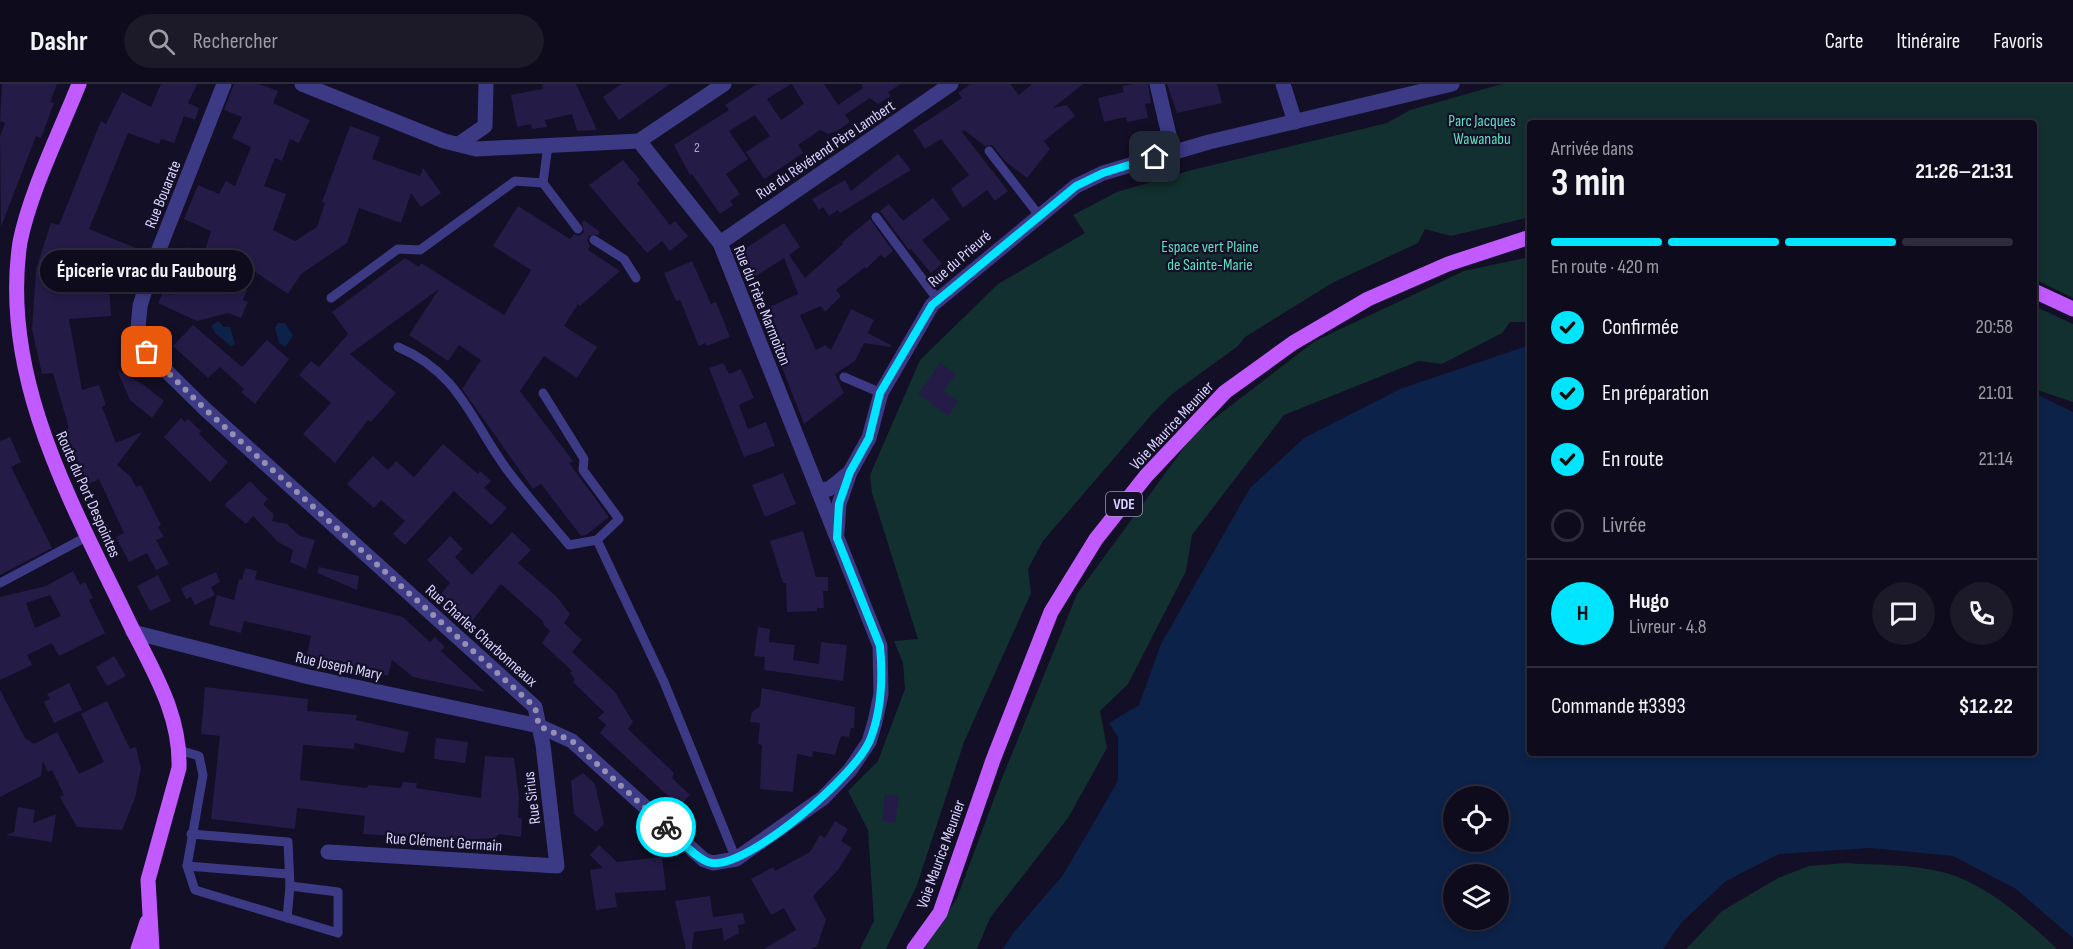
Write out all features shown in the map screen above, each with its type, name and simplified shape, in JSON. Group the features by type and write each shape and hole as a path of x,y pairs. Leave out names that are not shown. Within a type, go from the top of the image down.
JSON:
{"main road":[{"name":"Route du Port Despointes","path":"79,84 21,241 14,298 29,399 53,464 169,704 179,750 179,768 148,880 152,949"},
{"name":"Voie Maurice Meunier","path":"914,949 940,913 993,760 1051,612 1096,539 1146,476 1225,392 1293,343 1378,295 1448,264 1527,238"},
{"path":"2037,292 2073,309"},
{"name":"Route du Port Despointes","path":"138,949 149,914"}],"street":[{"name":"Rue Bouarate","path":"147,352 138,329 140,306 152,267 224,84"},
{"path":"302,84 476,149 639,141 724,84"},
{"path":"486,84 485,126 496,148"},
{"name":"Rue du Révérend Père Lambert","path":"720,243 951,84"},
{"path":"1156,84 1173,152"},
{"path":"1283,84 1295,122"},
{"name":"Rue du Prieuré","path":"837,538 839,504 850,472 869,438 880,393 932,305 1038,214 1076,186 1103,173 1173,152 1295,122 1414,89 1452,84"},
{"path":"459,144 485,126"},
{"name":"Rue du Frère Marmoiton","path":"639,141 720,243 880,646 881,694 869,742 850,770 823,798 736,860"},
{"name":"Rue Charles Charbonneaux","path":"147,352 206,410 535,707 539,726"},
{"name":"Rue du Prieuré","path":"818,490 829,489 850,472"},
{"name":"Rue Joseph Mary","path":"134,632 309,677 539,726"},
{"path":"539,726 572,741 704,860 713,863 736,860"},
{"name":"Rue Sirius","path":"539,726 557,866"},
{"name":"Rue Clément Germain","path":"328,852 557,866"}],"lane":[{"path":"548,145 543,183 578,229"},
{"path":"989,151 1038,214"},
{"path":"331,298 398,249 420,250 515,181 543,183"},
{"path":"876,217 938,300"},
{"path":"594,240 624,259 636,278"},
{"path":"398,347 422,357 450,382 507,470 568,545 597,540 619,519 583,470 584,459 543,393"},
{"path":"844,377 880,393"},
{"path":"0,583 88,536"},
{"path":"597,540 664,682 736,860"},
{"path":"179,750 199,756 203,775 187,866 195,890 338,933 338,892 290,886"},
{"path":"191,834 288,842 290,886 287,918"},
{"path":"187,866 288,874"}],"green space":[{"path":"1502,84 2073,84 2073,298 2037,280 2037,120 1527,120 1527,218 1451,236 1425,229 1418,243 1332,283 1245,337 1238,346 1172,394 1152,414 1043,541 1028,569 1031,593 964,742 917,885 886,949 860,949 874,921 868,830 848,791 878,761 905,689 903,663 894,641 918,639 872,493 870,475 920,360 998,284 1085,233 1073,215 1117,192 1192,170 1387,123 1410,110"},
{"path":"1527,258 1527,322 1510,322 1502,333 1442,364 1419,361 1284,415 1192,535 1186,571 1128,684 1100,711 1107,748 1068,818 990,918 977,949 924,949 957,898 1000,783 1077,594 1194,434 1315,341 1464,271"},
{"path":"2037,307 2073,324 2073,402 2037,390"},
{"path":"1845,863 1894,865 1942,872 1958,877 2004,903 2057,949 1686,949 1722,911 1778,878 1809,866"}],"water":[{"path":"218,321 224,327 230,327 235,344 231,346 216,334 211,326"},
{"path":"278,323 285,323 293,336 285,347 279,343 275,328"},
{"path":"1527,346 1527,756 2037,756 2037,394 2073,412 2073,938 2016,889 1953,856 1870,848 1779,854 1726,881 1681,923 1663,949 1003,949 1014,932 1063,875 1118,781 1118,737 1109,723 1139,705 1161,644 1250,488 1304,438 1400,389"}],"building":[{"path":"2,84 57,84 50,102 54,103 41,138 36,136 1,227 0,136 5,123 0,121"},
{"path":"161,84 197,84 188,103 199,108 195,120 184,116 174,143 161,139 159,144 128,133 89,229 136,248 126,274 76,254 66,287 109,285 111,316 69,319 82,390 99,385 106,405 102,407 116,443 142,432 117,465 131,477 136,487 141,485 161,525 158,527 164,537 156,540 169,564 156,570 147,553 129,562 116,537 124,533 99,479 89,484 71,450 63,430 69,428 53,373 42,374 32,329 36,269 51,223 59,225 101,121 106,124 122,92 151,107"},
{"path":"234,84 259,84 278,91 273,103 310,120 299,143 290,139 282,161 275,158 264,186 286,194 273,230 295,241 317,227 325,203 322,202 350,126 380,137 372,159 420,176 423,168 441,193 421,207 411,193 401,223 359,208 347,243 301,274 288,294 254,271 243,300 248,302 241,318 228,313 197,321 158,303 163,292 170,295 182,269 178,268 186,247 204,253 211,231 184,219 198,185 219,194 226,181 235,186 251,147 232,138 242,117 224,110"},
{"path":"542,84 576,84 597,130 577,131 572,114 545,120 547,127 532,129 531,124 517,127 511,95 543,89"},
{"path":"621,84 670,84 619,120 603,97"},
{"path":"757,84 791,84 767,99 781,120 804,104 792,84 824,84 838,105 863,88 861,84 901,84 888,92 891,96 878,104 870,98 845,115 850,122 837,131 828,134 820,130 798,145 803,153 764,179 746,152 770,136 755,115 729,131 748,159 726,174 740,194 730,201 733,205 720,214 692,174 690,175 674,145 729,110 725,105"},
{"path":"970,84 1010,84 1019,95 1032,84 1083,84 1053,108 1067,105 1075,116 1044,141 1050,149 1027,178 1006,162 992,145 985,146 964,130 962,132 1008,191 995,201 987,190 963,208 951,189 969,175 941,139 925,149 913,130 962,98 958,93"},
{"path":"1148,84 1151,103 1145,104 1148,118 1127,122 1126,117 1104,122 1098,98 1124,92 1122,86"},
{"path":"1167,84 1217,84 1222,103 1177,113"},
{"path":"898,154 911,170 840,213 838,210 829,216 823,207 819,210 812,199 845,180 851,191"},
{"path":"623,160 640,180 637,183 670,225 675,221 688,236 670,251 662,241 647,253 589,185"},
{"path":"933,198 950,219 922,240 942,264 931,273 911,249 909,250 880,211 889,204 903,221"},
{"path":"518,206 570,239 574,234 579,236 584,232 582,223 584,220 600,232 598,235 589,236 588,250 620,271 580,306 578,304 564,326 597,347 577,378 544,356 520,391 573,461 569,463 609,517 586,535 581,536 541,484 533,489 462,389 481,360 459,345 448,361 409,335 439,289 350,354 396,393 371,422 368,420 335,463 303,434 331,403 299,375 311,361 319,367 348,334 332,312 405,258 419,267 421,263 504,315 531,270 493,246"},
{"path":"870,219 893,251 885,258 880,255 866,269 865,267 836,290 841,296 825,312 821,306 800,315 816,350 825,345 831,350 851,309 874,320 868,333 891,347 864,343 855,361 835,374 844,393 804,424 773,344 778,341 763,310 798,294 784,258 753,278 737,254 784,223 800,247 789,255 805,278"},
{"path":"692,261 711,304 716,302 730,337 707,346 705,343 699,346 680,300 676,301 664,273"},
{"path":"193,325 242,367 267,340 289,359 255,404 241,392 244,389 220,367 208,378 173,346"},
{"path":"723,363 729,374 741,369 754,398 739,405 748,429 766,422 775,446 744,457 709,368"},
{"path":"940,363 956,374 944,391 958,402 948,416 918,394"},
{"path":"117,370 144,385 164,401 152,418 130,400"},
{"path":"181,418 185,422 188,419 201,431 199,434 228,462 210,482 164,437"},
{"path":"10,437 21,462 11,467 52,548 0,575 0,441"},
{"path":"443,444 478,474 480,471 491,481 484,488 507,508 491,525 454,491 405,545 393,534 405,521 381,500 374,508 347,484 373,456 388,470 396,461 414,477"},
{"path":"783,473 796,504 765,517 752,485"},
{"path":"250,481 268,499 263,504 274,515 272,521 287,524 300,536 315,540 306,569 290,562 293,550 278,542 253,516 246,524 224,505"},
{"path":"803,531 816,577 828,577 828,591 823,591 824,608 817,608 817,611 787,612 786,583 783,583 770,541"},
{"path":"512,532 531,550 518,563 556,596 570,614 564,623 582,640 572,652 615,692 633,722 628,729 674,773 672,778 690,795 679,806 600,733 606,725 598,718 604,712 573,682 575,679 570,673 572,671 542,643 550,631 543,624 544,622 501,584 472,621 440,595 450,583 427,560 450,536 463,549 455,557 472,575"},
{"path":"319,567 359,576 357,590 317,573"},
{"path":"245,568 257,571 255,579 403,617 430,642 435,637 445,647 441,651 485,692 413,677 392,660 388,676 337,660 335,665 306,659 311,636 244,621 241,633 209,625 217,595 234,600 239,579 242,580"},
{"path":"73,571 80,585 85,582 93,598 89,600 105,633 59,656 52,643 27,655 32,665 0,680 0,597 46,586","holes":["50,595 61,616 35,628 26,603"]},
{"path":"216,572 220,582 211,587 215,595 195,605 191,597 186,599 181,588"},
{"path":"158,575 171,601 150,611 137,586"},
{"path":"758,627 770,629 769,642 795,645 793,660 819,664 821,642 847,645 843,681 764,670 765,657 754,656"},
{"path":"114,656 126,676 107,686 96,667"},
{"path":"69,683 82,710 54,723 44,702 50,699 47,694"},
{"path":"205,687 308,699 307,711 357,715 356,720 409,732 404,753 354,743 354,749 303,745 300,780 367,788 368,785 401,788 403,782 417,783 416,788 481,798 485,756 514,758 519,797 518,817 522,819 521,837 499,834 495,838 462,840 363,834 365,816 297,808 295,829 211,819 220,736 201,734"},
{"path":"762,688 855,707 854,728 851,728 849,737 841,736 835,755 813,751 812,757 797,754 793,792 760,789 762,745 758,744 760,723 750,722 752,712 760,706"},
{"path":"0,690 25,738 34,744 57,732 79,774 104,762 81,714 107,701 130,749 136,747 141,768 135,798 122,830 77,827 60,797 64,795 52,770 48,772 43,761 41,776 0,797"},
{"path":"436,738 468,742 465,763 434,759"},
{"path":"583,773 595,784 604,824 596,832 574,814 571,781"},
{"path":"885,794 899,796 895,823 882,821"},
{"path":"18,807 35,810 33,823 56,814 52,842 6,835 14,832"},
{"path":"835,821 848,829 841,841 852,848 838,870 813,896 826,920 817,946 811,949 764,949 796,930 784,908 771,915 751,879 773,867 775,871 810,852 820,835 825,838"},
{"path":"599,845 617,862 662,857 666,890 615,893 617,907 596,910 590,870 603,868 590,855"},
{"path":"710,896 713,917 743,913 745,924 738,925 739,933 724,941 722,928 694,932 692,949 686,949 675,901"}],"way so far":[{"path":"147,352 206,410 535,707 539,726 572,741 666,827"}],"place":[{"name":"Épicerie vrac du Faubourg","path":"147,352"}],"route":[{"path":"666,827 704,860 713,863 736,860 823,798 850,770 869,742 875,722 881,694 881,663 880,646 837,538 839,504 850,472 869,438 880,393 932,305 1036,216 1076,186 1103,173 1155,157"}],"park label":[{"name":"Parc Jacques Wawanabu","path":"1482,129"},
{"name":"Espace vert Plaine de Sainte-Marie","path":"1210,255"}]}
